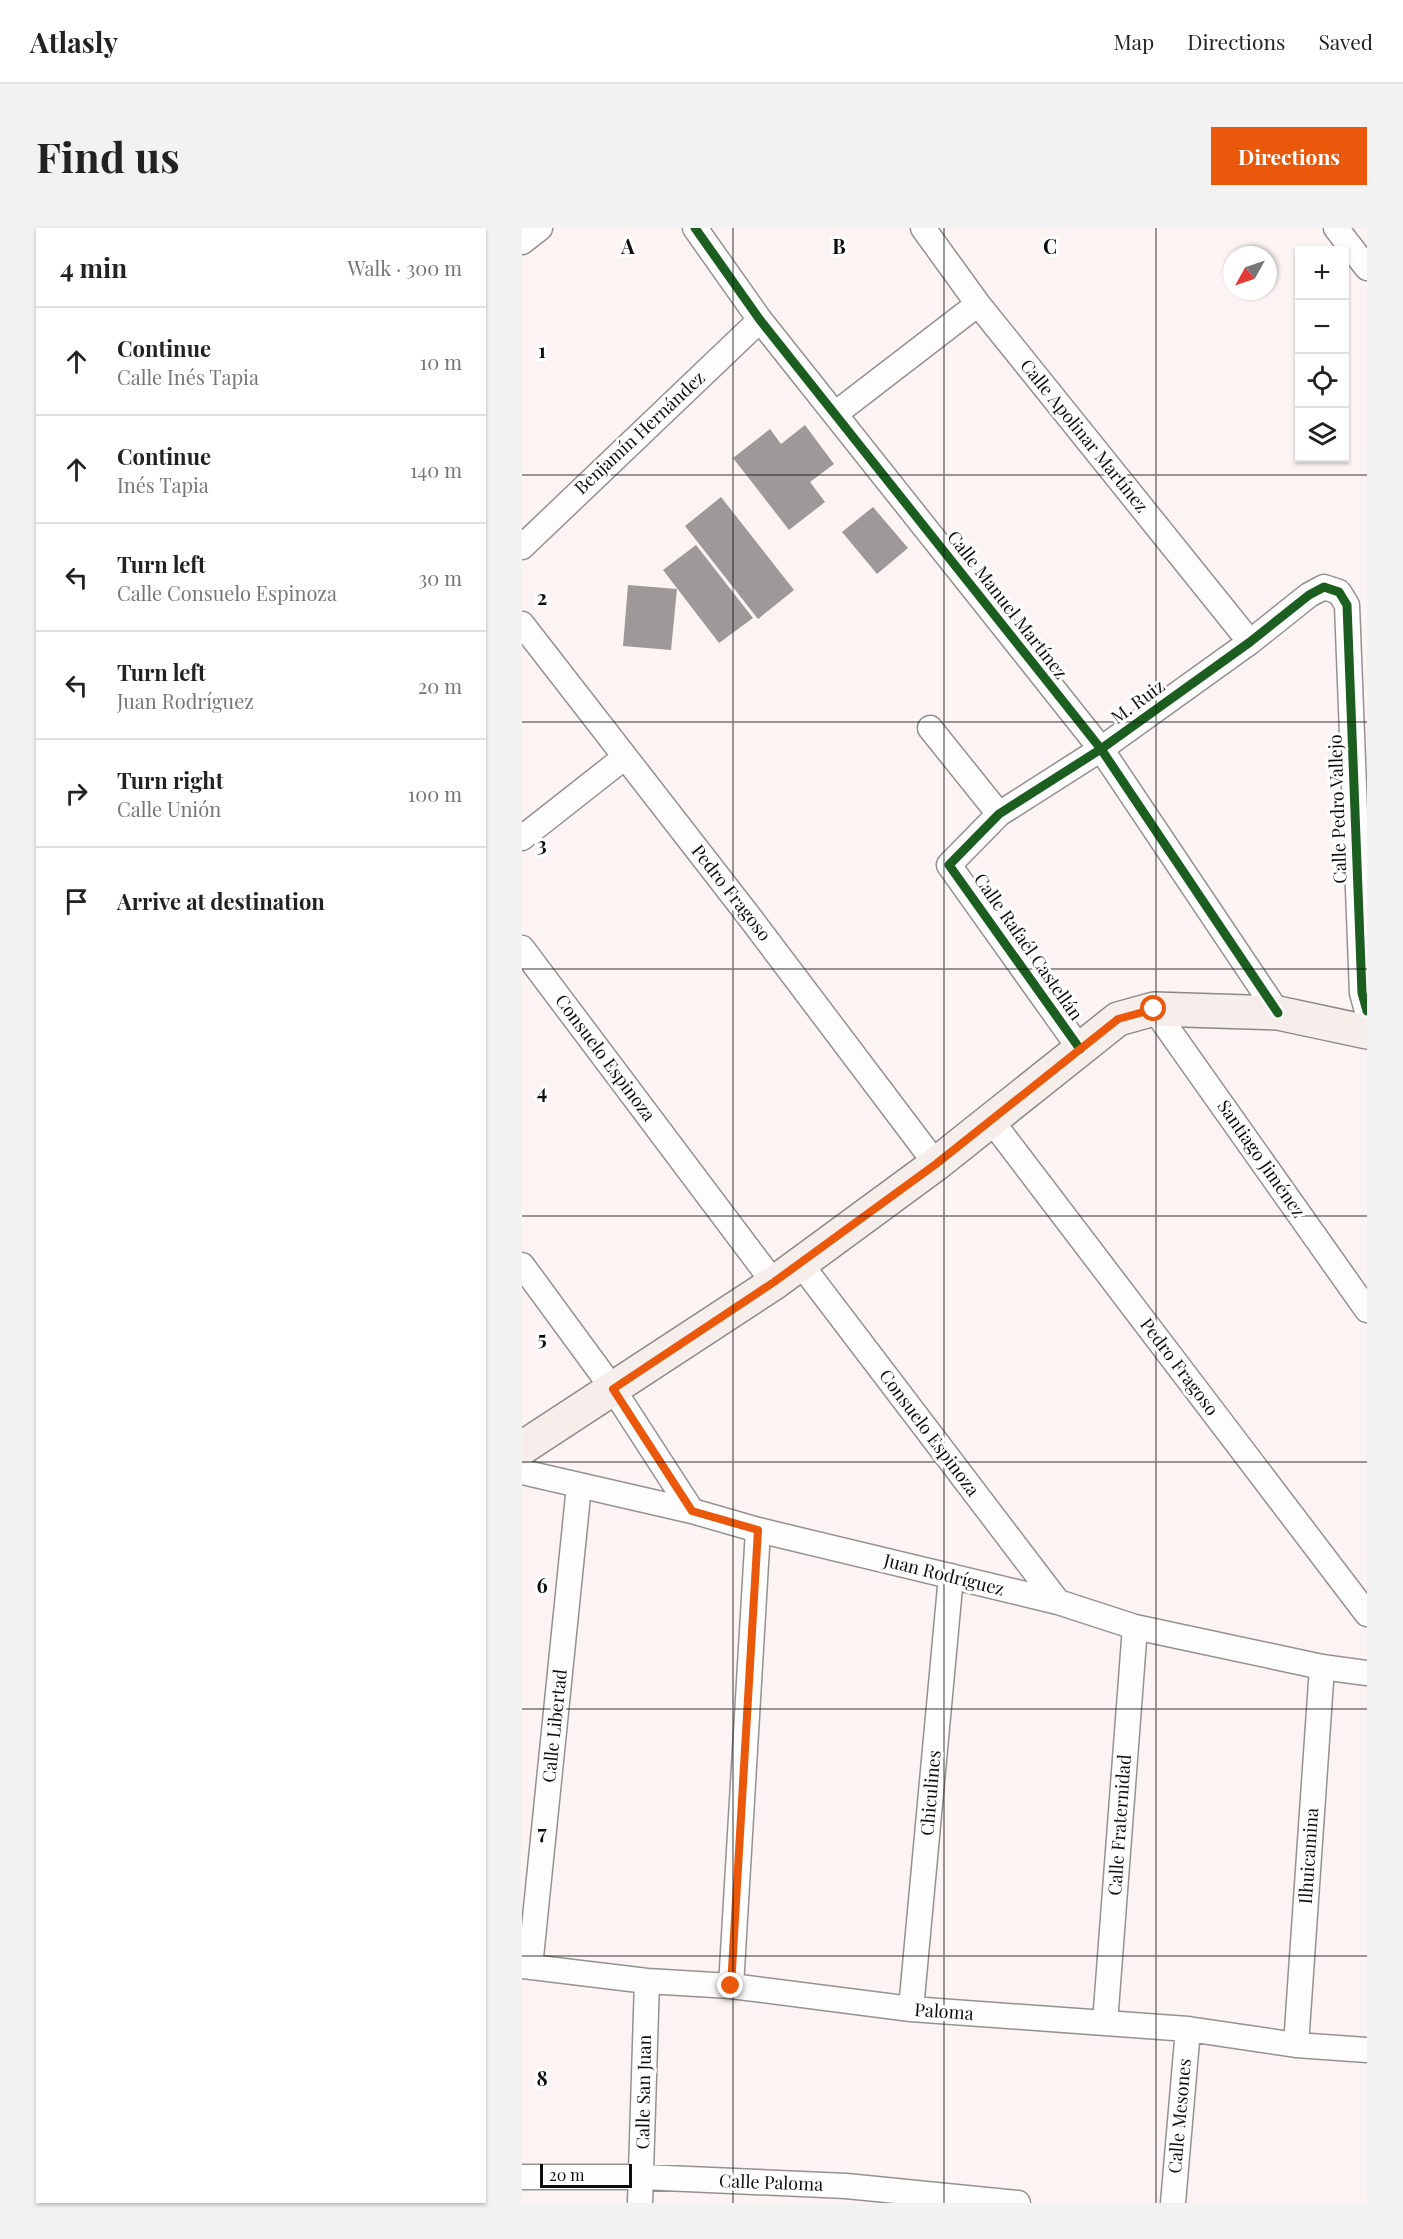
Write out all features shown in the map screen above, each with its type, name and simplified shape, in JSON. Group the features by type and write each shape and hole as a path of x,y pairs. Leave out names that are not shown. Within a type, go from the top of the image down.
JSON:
{"main road":[{"path":"522,1448 774,1282 936,1164 1118,1019 1154,1009 1278,1013 1367,1032"}],"street":[{"path":"522,242 540,228"},
{"name":"Calle Manuel Martínez","path":"695,228 760,320 1101,749 1278,1013"},
{"name":"Calle Apolinar Martínez","path":"923,228 978,304 1250,642"},
{"path":"1336,228 1367,268"},
{"path":"836,414 978,304"},
{"name":"Benjamín Hernández","path":"522,547 760,320"},
{"name":"M. Ruiz","path":"949,865 999,813 1101,749 1250,642 1309,595 1324,587 1339,592 1347,605"},
{"name":"Calle Pedro Vallejo","path":"1347,605 1365,997"},
{"name":"Pedro Fragoso","path":"522,624 748,915 936,1164"},
{"path":"930,728 999,813"},
{"path":"522,838 625,757"},
{"name":"Calle Rafaél Castellán","path":"949,865 1080,1049"},
{"name":"Consuelo Espinoza","path":"522,948 774,1282"},
{"name":"Santiago Jiménez","path":"1154,1009 1367,1310"},
{"name":"Pedro Fragoso","path":"991,1120 1367,1614"},
{"name":"Consuelo Espinoza","path":"800,1263 1058,1602"},
{"path":"522,1265 613,1389 692,1511"},
{"name":"Juan Rodríguez","path":"522,1472 692,1511 758,1530 1058,1602 1135,1627 1322,1667 1367,1673"},
{"name":"Calle Libertad","path":"526,1967 579,1486"},
{"path":"731,1986 758,1530"},
{"name":"Chiculines","path":"911,2009 951,1576"},
{"name":"Calle Fraternidad","path":"1105,2023 1135,1627"},
{"name":"Ilhuicamina","path":"1296,2045 1322,1667"},
{"name":"Paloma","path":"526,1967 647,1981 731,1986 911,2009 1188,2029 1296,2045 1367,2050"},
{"name":"Calle San Juan","path":"640,2203 647,1981"},
{"name":"Calle Mesones","path":"1173,2203 1188,2029"},
{"name":"Calle Paloma","path":"522,2177 642,2177 846,2194 1018,2203"}],"building":[{"path":"805,425 834,464 810,482 825,502 789,530 733,458 770,429 781,444"},
{"path":"721,497 794,590 758,619 685,526"},
{"path":"873,507 908,548 877,574 842,532"},
{"path":"696,545 753,618 719,643 663,570"},
{"path":"628,585 677,589 671,650 623,646"}],"cycle path":[{"path":"695,228 760,320 1101,749 1278,1013"},
{"path":"1080,1049 949,865 999,814 1101,749 1250,642 1309,595 1324,587 1339,592 1347,605 1362,993 1367,1011"}],"route":[{"path":"731,1986 758,1530 692,1511 613,1389 774,1282 936,1164 1118,1019 1154,1009"}]}
